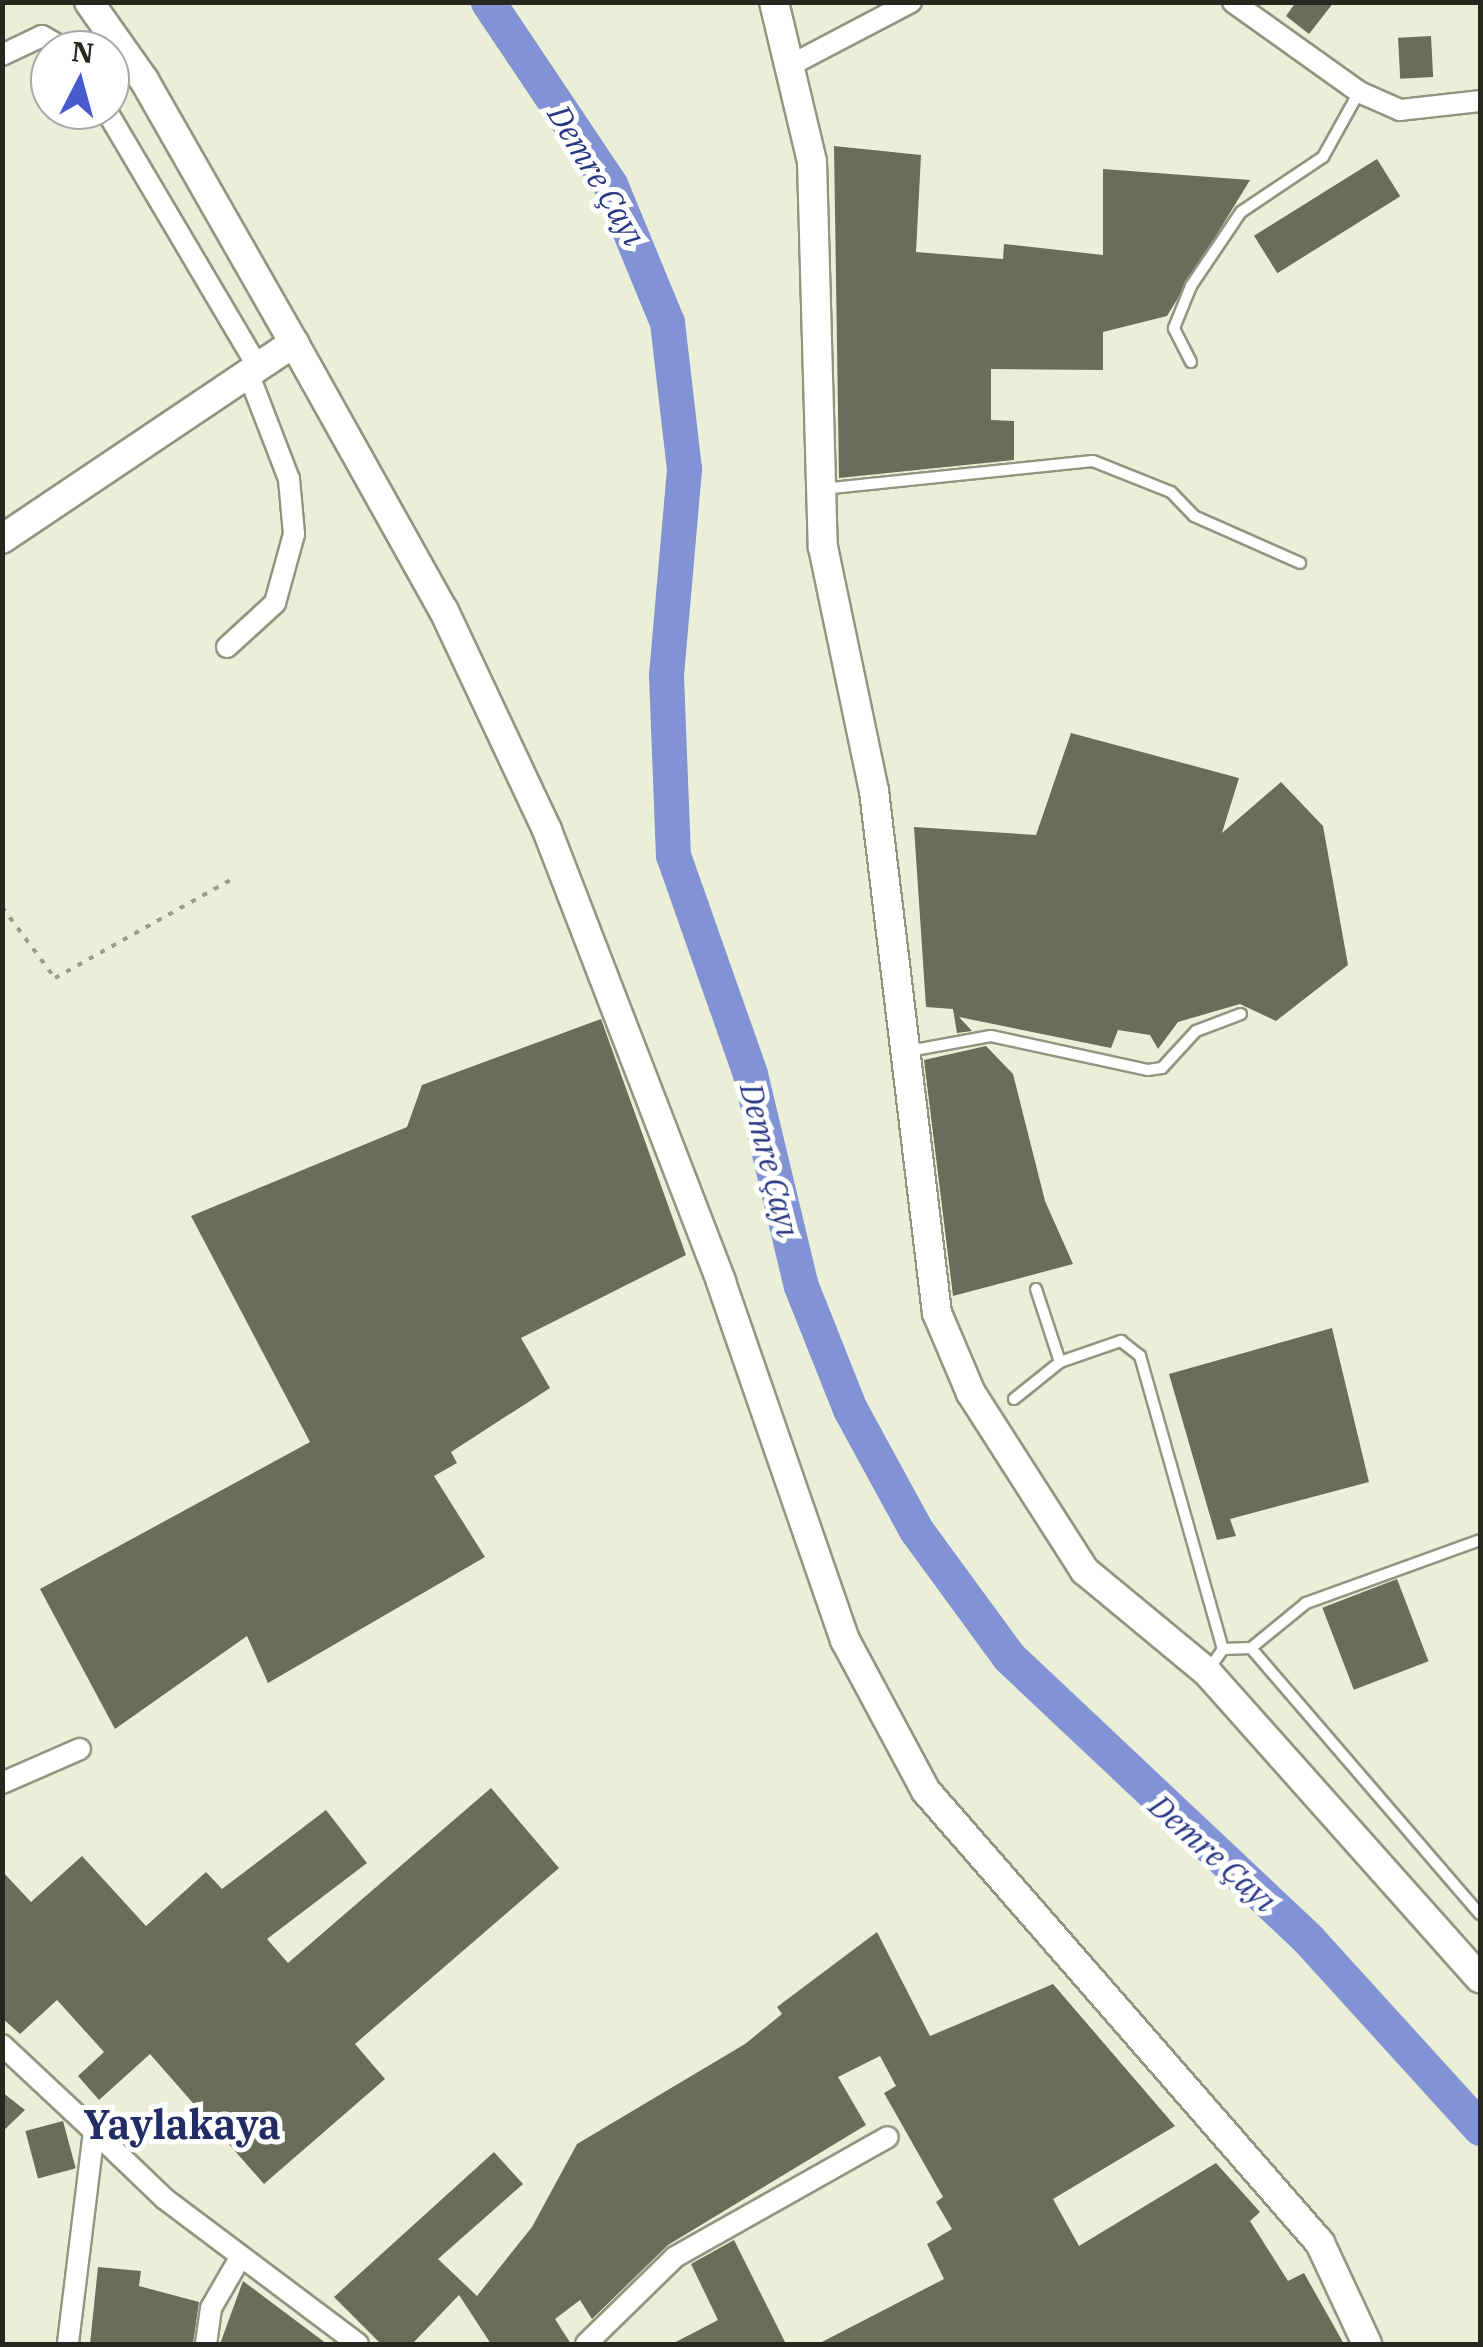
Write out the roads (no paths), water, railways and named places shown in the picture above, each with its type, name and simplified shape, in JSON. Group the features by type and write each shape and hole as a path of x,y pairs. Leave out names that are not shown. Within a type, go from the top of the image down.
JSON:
{"street":[{"path":"89,2 144,80 444,611 546,830 721,1282 845,1640 926,1791 1320,2243 1367,2344"},
{"path":"774,2 812,162 822,547 874,791 938,1313 971,1394 1085,1571 1215,1661 1480,1978"},
{"path":"789,66 911,2"},
{"path":"1233,2 1359,92 1400,110 1480,101"},
{"path":"2,56 30,42"},
{"path":"117,130 253,370 289,479 294,534 275,603 228,648"},
{"path":"2,539 294,343"},
{"path":"2,1783 80,1749"},
{"path":"2,2045 240,2258 358,2344"},
{"path":"68,2344 94,2131"},
{"path":"586,2344 675,2257 888,2137"},
{"path":"206,2344 211,2308 240,2258"}],"lane":[{"path":"1191,362 1174,328 1191,286 1241,212 1324,157 1359,92"},
{"path":"821,490 1093,460 1172,492 1194,516 1300,563"},
{"path":"903,1052 990,1036 1148,1070 1162,1068 1196,1030 1242,1014"},
{"path":"1036,1289 1060,1362"},
{"path":"1014,1399 1060,1362 1122,1341 1140,1356 1215,1661 1251,1648 1306,1603 1480,1540"},
{"path":"1251,1648 1480,1914"}],"waterway":[{"name":"Demre Çayı","path":"488,2 610,184 667,322 684,469 666,675 673,855 750,1074 801,1286 850,1409 916,1530 1009,1657 1309,1940 1480,2128"}],"district":[{"name":"Yaylakaya","path":"182,2124"}]}
